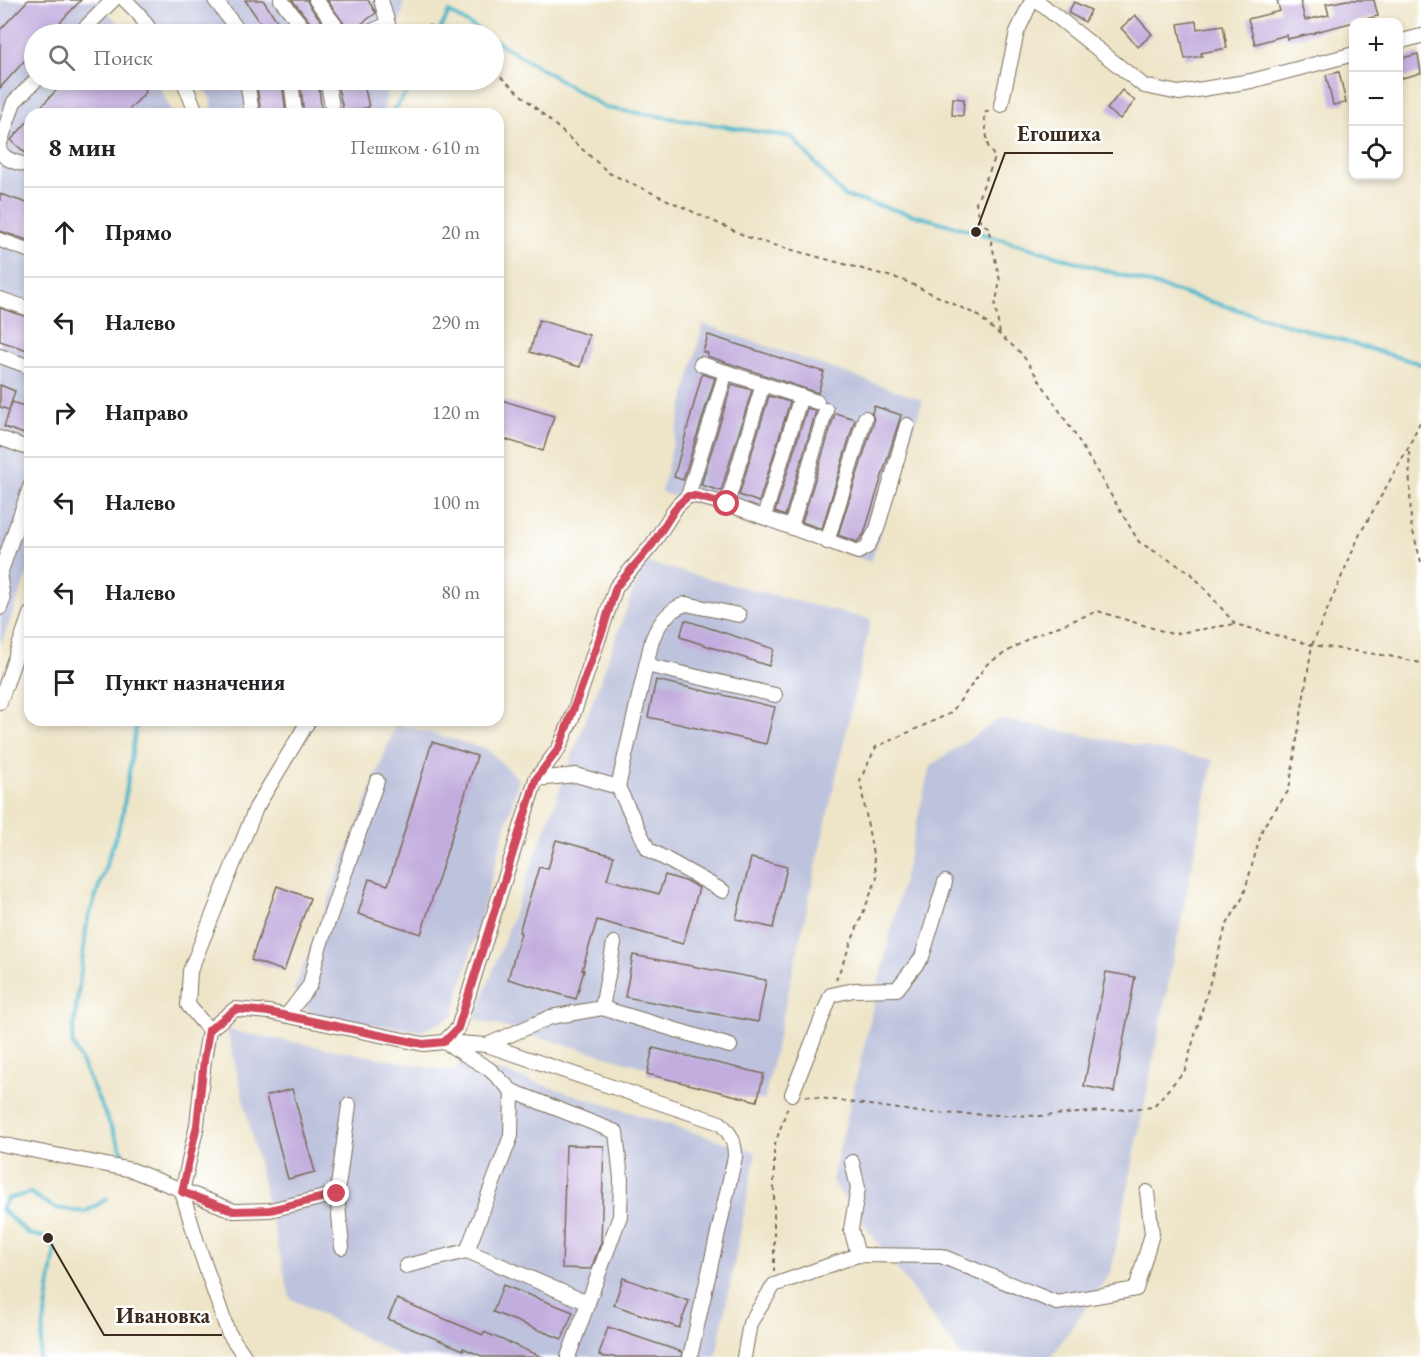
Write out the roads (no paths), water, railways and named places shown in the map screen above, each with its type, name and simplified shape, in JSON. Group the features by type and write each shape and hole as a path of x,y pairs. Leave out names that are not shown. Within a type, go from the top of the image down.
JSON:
{"street":[{"path":"90,24 113,0"},
{"path":"125,0 146,24"},
{"path":"215,0 233,24"},
{"path":"281,0 300,24"},
{"path":"316,0 334,24"},
{"path":"381,0 388,24"},
{"path":"1001,105 1017,32 1034,0 1144,86 1179,93 1251,81 1349,55"},
{"path":"1403,41 1421,36"},
{"path":"0,143 6,110 26,90"},
{"path":"187,90 195,108"},
{"path":"248,90 251,108"},
{"path":"292,90 294,108"},
{"path":"329,90 332,106"},
{"path":"0,151 8,159 24,164"},
{"path":"0,240 24,249"},
{"path":"0,299 24,307"},
{"path":"0,356 24,364"},
{"path":"701,364 801,396 822,406 791,527"},
{"path":"444,1042 458,1028 536,779 559,748 616,587 652,545 677,506 688,496 726,372"},
{"path":"727,504 763,384"},
{"path":"764,517 801,396"},
{"path":"827,542 865,418"},
{"path":"688,496 727,504 858,552 867,547 877,529 908,425"},
{"path":"0,438 24,447"},
{"path":"0,608 3,600 0,576 24,505"},
{"path":"723,891 648,849 618,787 646,665 656,631 662,622 678,606 686,604 739,615"},
{"path":"0,702 24,632"},
{"path":"646,665 775,695"},
{"path":"209,1030 188,1005 190,971 256,808 305,726"},
{"path":"536,779 576,775 618,787"},
{"path":"287,1015 310,985 319,948 377,781"},
{"path":"792,1094 831,995 854,990 897,989 922,957 945,882"},
{"path":"602,1008 614,943"},
{"path":"487,1045 551,1017 602,1008 730,1046"},
{"path":"245,1357 228,1332 196,1242 182,1192 197,1125 209,1030 236,1009 287,1015 423,1044 444,1042 487,1045 720,1124 730,1133 735,1143 735,1156 690,1357"},
{"path":"444,1042 489,1069 512,1091 616,1132 621,1179 620,1216 568,1357"},
{"path":"467,1251 511,1136 512,1091"},
{"path":"342,1247 337,1194 349,1105"},
{"path":"0,1144 132,1170 234,1211 270,1210 337,1194"},
{"path":"852,1162 858,1188 851,1229 858,1255"},
{"path":"744,1357 750,1323 774,1285 858,1255 941,1256 1058,1304 1136,1288 1152,1234 1147,1192"},
{"path":"406,1266 467,1251 588,1303"}],"waterway":[{"path":"443,24 449,12 469,24"},
{"path":"504,46 606,108 792,137 844,196 976,232 1421,364"},
{"path":"395,108 409,90"},
{"path":"125,1157 72,1042 87,922 122,818 136,726"},
{"path":"39,1357 55,1250 48,1238 29,1234 1,1209 7,1199 30,1193 55,1208 85,1212 107,1199"}],"place":[{"name":"Егошиха","path":"976,232"},
{"name":"Ивановка","path":"48,1238"}]}
